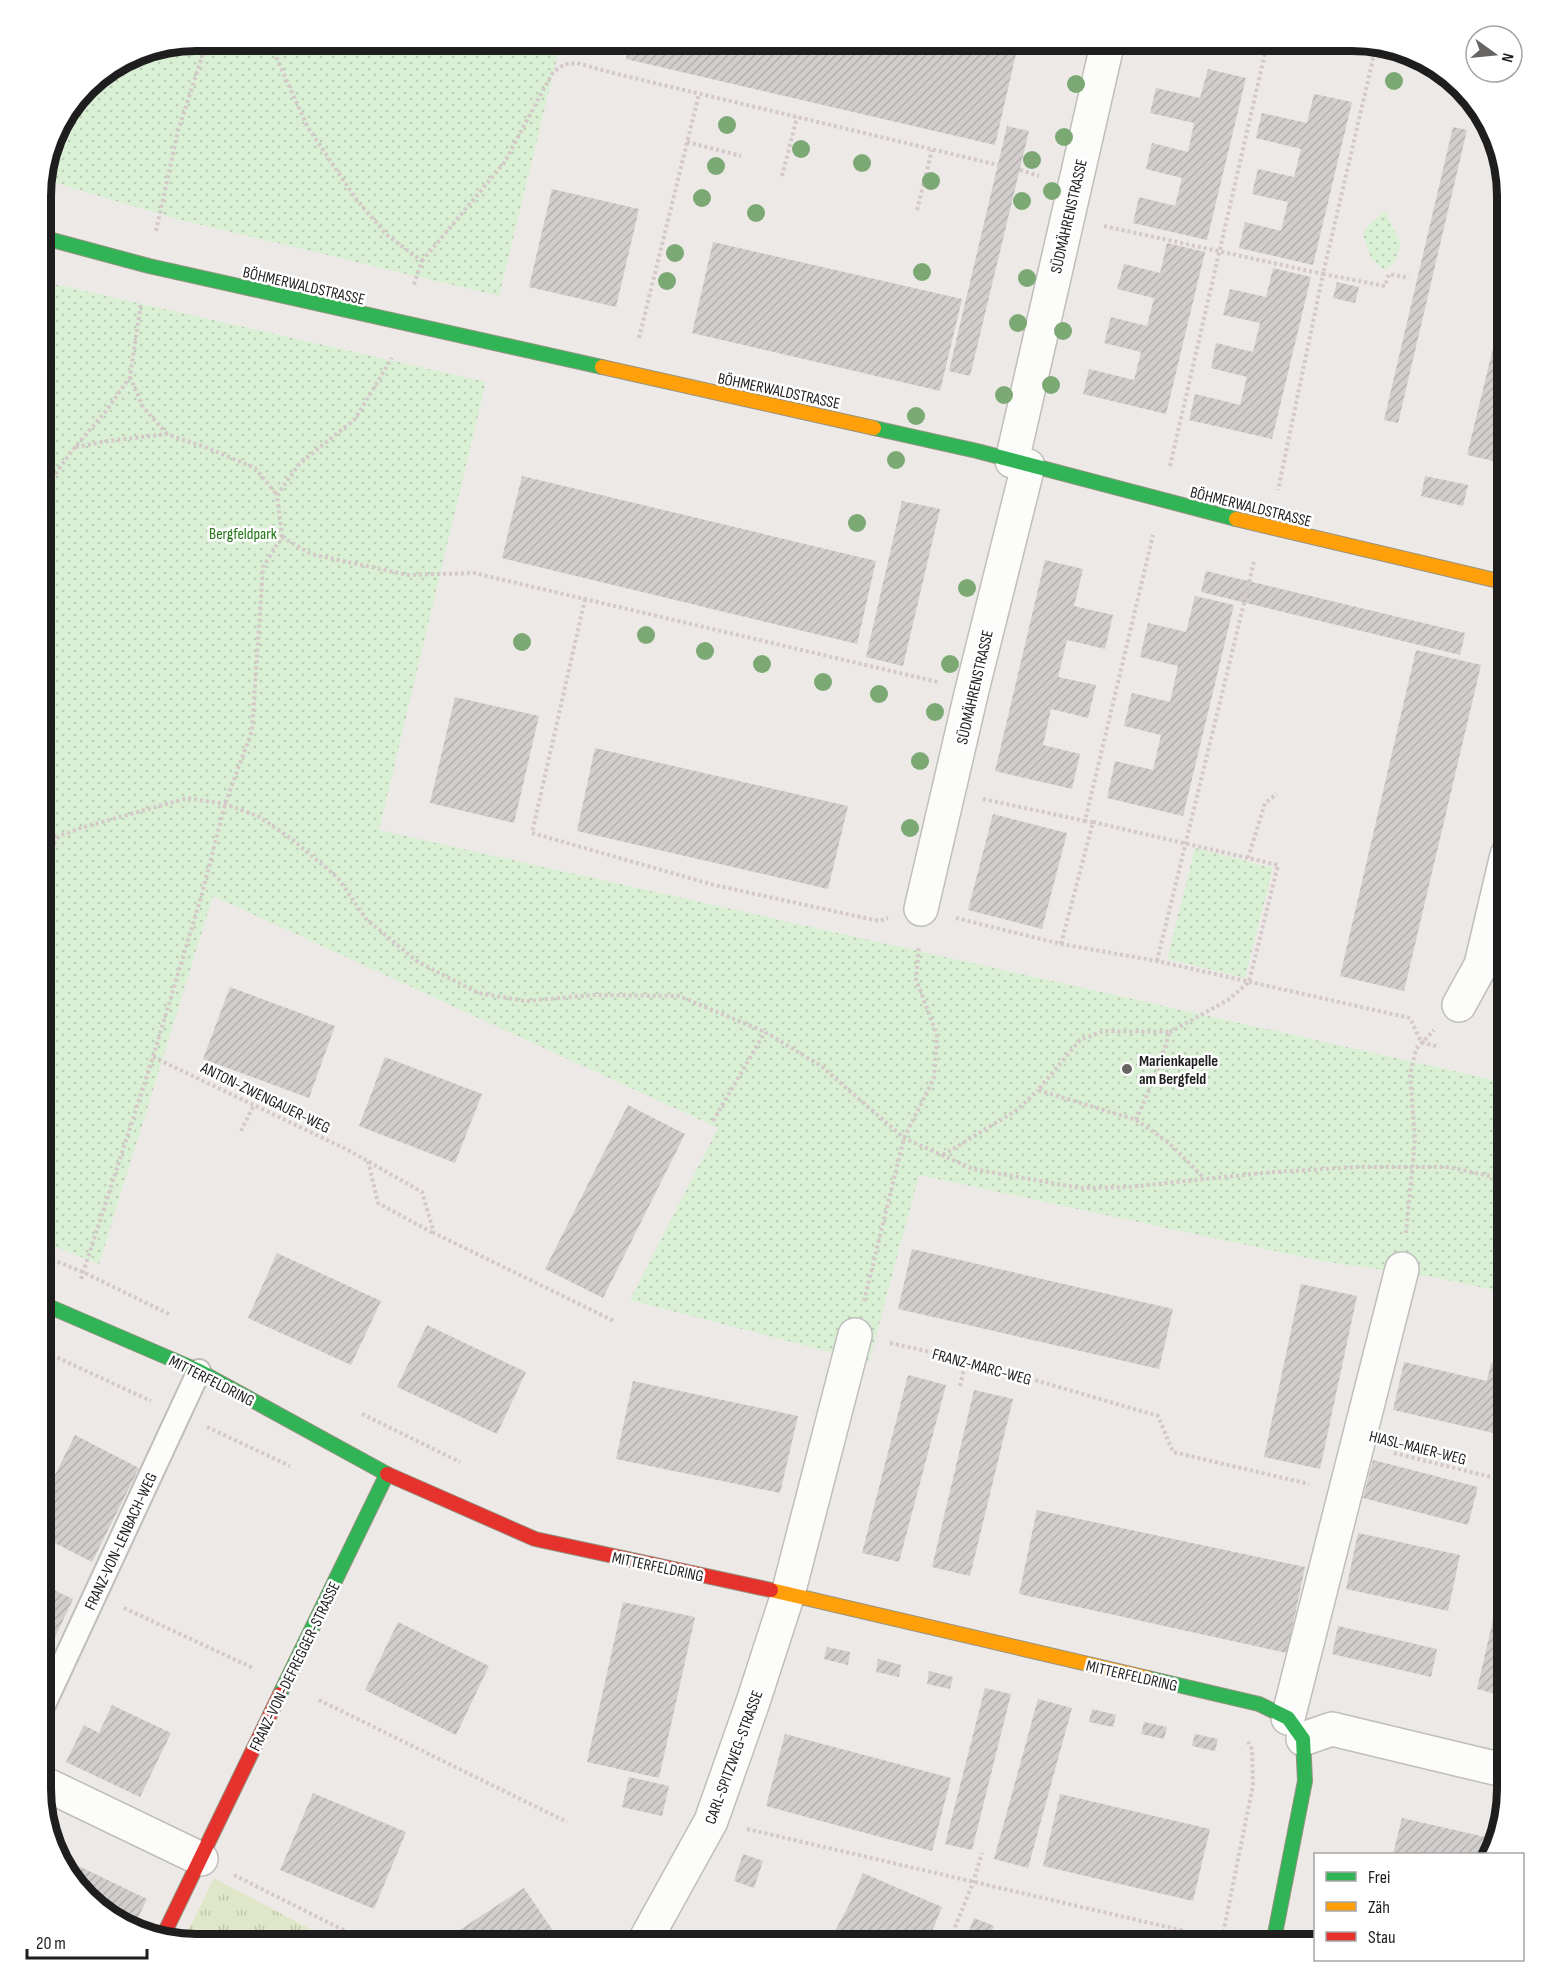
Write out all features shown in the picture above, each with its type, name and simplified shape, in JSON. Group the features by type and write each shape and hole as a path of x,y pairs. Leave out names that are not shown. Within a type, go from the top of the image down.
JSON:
{"street":[{"name":"SÜDMÄHRENSTRASSE","path":"921,909 972,690 1106,51"},
{"name":"BÖHMERWALDSTRASSE","path":"51,240 149,266 942,443 1319,541 1497,581"},
{"path":"1459,1005 1481,965 1497,900"},
{"path":"1275,1934 1305,1781 1296,1729 1345,1493 1402,1269"},
{"name":"MITTERFELDRING","path":"51,1307 199,1371 387,1474 536,1539 788,1594 1259,1704 1296,1729"},
{"path":"788,1594 855,1335"},
{"name":"FRANZ-VON-DEFREGGER-STRASSE","path":"166,1931 387,1474"},
{"name":"CARL-SPITZWEG-STRASSE","path":"649,1934 711,1821 788,1594"},
{"path":"1296,1729 1332,1729 1497,1768"},
{"path":"51,1787 201,1859"}],"lane":[{"name":"FRANZ-VON-LENBACH-WEG","path":"51,1688 199,1371"}],"path":[{"path":"1170,466 1266,51"},
{"path":"1277,494 1323,274 1373,59 1383,55"},
{"path":"422,261 504,163 553,72 565,64 577,63 998,165"},
{"path":"639,339 699,94"},
{"path":"782,176 797,117"},
{"path":"687,142 741,156"},
{"path":"918,210 932,150"},
{"path":"1020,170 1046,177"},
{"path":"1103,225 1386,286 1389,274 1409,278"},
{"path":"130,377 143,407 167,434"},
{"path":"75,447 167,434 255,468 277,495"},
{"path":"1085,821 1154,534"},
{"path":"51,1344 85,1273 202,894 225,804 252,732 263,567 282,537 311,554 408,575 474,573 972,690"},
{"path":"1157,961 1255,558"},
{"path":"585,599 532,833 714,885 879,921 921,909 1061,944 1157,961 1410,1018 1421,1042 1439,1047"},
{"path":"942,1156 1017,1110 1038,1090 1080,1040 1104,1031 1170,1032 1228,1000 1249,982 1278,865 950,791"},
{"path":"1248,858 1265,803 1277,794"},
{"path":"51,836 188,798 225,804 258,816 293,840 338,878 366,919 418,962 478,993 526,1001 594,996 679,996 765,1032 821,1066 904,1138 973,1169 1080,1188 1128,1187 1294,1170 1358,1167 1449,1167 1497,1178"},
{"path":"1061,944 1093,822"},
{"path":"51,848 59,836"},
{"path":"855,1335 904,1138 934,1078 937,1035 916,979 921,909"},
{"path":"1402,1269 1414,1168 1415,1140 1410,1074 1416,1049 1459,1005"},
{"path":"713,1121 765,1032"},
{"path":"1136,1120 1156,1074 1170,1032"},
{"name":"ANTON-ZWENGAUER-WEG","path":"153,1057 368,1161 422,1191 434,1233"},
{"path":"1038,1090 1136,1120 1168,1142 1204,1179"},
{"path":"241,1131 254,1105"},
{"path":"368,1161 378,1203 614,1322"},
{"path":"51,1259 85,1273 177,1319"},
{"name":"FRANZ-MARC-WEG","path":"855,1335 966,1360 1158,1416 1173,1452 1345,1493"},
{"path":"960,1386 966,1360"},
{"path":"357,1412 463,1464"},
{"name":"HIASL-MAIER-WEG","path":"1358,1444 1497,1478"},
{"path":"96,1595 286,1683 567,1822"},
{"path":"711,1821 1199,1934"},
{"path":"952,1934 973,1883 982,1853"},
{"path":"201,1859 343,1930 346,1934"}],"green space":[{"path":"186,51 559,51 499,296 177,219 51,182 62,140 70,123 81,108 100,87 115,75 140,62"},
{"path":"1385,212 1401,244 1395,262 1384,270 1371,258 1363,234 1368,225"},
{"name":"Bergfeldpark","path":"51,283 486,382 379,830 1497,1081 1497,1291 1433,1277 1321,1261 919,1175 869,1362 630,1300 718,1128 213,896 99,1264 51,1245"},
{"path":"1195,848 1273,868 1245,978 1167,959"},
{"path":"214,1878 320,1934 196,1934 187,1934"}],"building":[{"path":"628,51 1003,51 1016,54 995,145 626,59"},
{"path":"1208,69 1246,78 1207,240 1133,223 1139,197 1175,206 1182,178 1146,169 1152,143 1188,152 1194,123 1150,113 1156,88 1200,98"},
{"path":"1314,94 1352,102 1313,265 1239,248 1245,222 1281,231 1288,202 1252,194 1258,169 1294,177 1301,149 1256,138 1262,113 1307,123"},
{"path":"1007,126 1029,131 970,376 949,371"},
{"path":"1453,127 1467,130 1398,423 1384,420"},
{"path":"552,189 639,209 616,307 529,287"},
{"path":"713,242 962,299 940,391 692,333"},
{"path":"1167,243 1205,252 1166,414 1083,394 1089,369 1134,380 1141,352 1104,343 1111,317 1147,326 1154,298 1117,289 1124,264 1160,273"},
{"path":"1273,268 1311,277 1272,439 1189,420 1195,394 1240,405 1247,377 1211,368 1216,343 1253,352 1260,323 1223,315 1230,289 1266,297"},
{"path":"1337,282 1359,287 1355,303 1333,298"},
{"path":"1497,332 1497,462 1467,455"},
{"path":"522,476 876,561 857,644 502,558"},
{"path":"1425,476 1468,485 1463,506 1421,496"},
{"path":"902,501 940,509 903,666 866,657"},
{"path":"1045,560 1083,569 1074,606 1113,615 1105,649 1067,640 1058,677 1096,685 1088,718 1051,709 1043,745 1080,754 1072,789 995,771"},
{"path":"1206,571 1465,633 1460,655 1201,592"},
{"path":"1195,596 1234,605 1183,816 1107,798 1115,761 1153,770 1161,735 1124,726 1132,693 1170,702 1178,666 1140,657 1148,623 1186,632"},
{"path":"1416,650 1481,665 1404,991 1340,976"},
{"path":"455,697 539,716 514,823 430,803"},
{"path":"595,748 848,806 828,889 577,831"},
{"path":"993,814 1067,833 1042,929 968,910"},
{"path":"230,987 335,1026 309,1098 203,1059"},
{"path":"385,1057 482,1094 455,1163 359,1126"},
{"path":"628,1105 685,1134 603,1298 545,1269"},
{"path":"912,1249 1173,1309 1159,1369 898,1309"},
{"path":"277,1253 381,1301 351,1365 248,1318"},
{"path":"1301,1284 1357,1296 1320,1469 1264,1457"},
{"path":"427,1325 526,1372 497,1434 397,1387"},
{"path":"1404,1362 1487,1381 1491,1363 1497,1364 1497,1434 1393,1410"},
{"path":"908,1375 946,1385 899,1562 862,1553"},
{"path":"633,1381 798,1416 780,1493 616,1459"},
{"path":"974,1390 1013,1399 970,1576 932,1567"},
{"path":"75,1435 139,1468 92,1562 51,1541 51,1483"},
{"path":"1373,1460 1478,1487 1468,1525 1363,1498"},
{"path":"1037,1510 1305,1567 1287,1653 1019,1594"},
{"path":"1358,1533 1460,1555 1448,1611 1346,1589"},
{"path":"51,1589 73,1599 51,1646"},
{"path":"623,1602 695,1617 659,1778 587,1762"},
{"path":"1493,1620 1497,1621 1497,1694 1477,1689"},
{"path":"398,1622 489,1666 456,1735 365,1690"},
{"path":"1338,1626 1437,1649 1431,1677 1332,1654"},
{"path":"827,1647 850,1652 848,1665 824,1659"},
{"path":"878,1659 901,1665 899,1677 876,1672"},
{"path":"929,1671 953,1677 950,1689 927,1684"},
{"path":"985,1688 1011,1694 972,1850 945,1844"},
{"path":"1038,1699 1072,1708 1028,1868 994,1859"},
{"path":"112,1705 171,1733 140,1797 66,1762 84,1725 99,1733"},
{"path":"1092,1709 1116,1715 1113,1727 1089,1722"},
{"path":"1144,1722 1167,1727 1164,1739 1141,1734"},
{"path":"785,1734 951,1778 932,1851 766,1806"},
{"path":"1195,1734 1218,1739 1215,1751 1192,1746"},
{"path":"629,1777 669,1786 662,1816 622,1807"},
{"path":"313,1793 406,1832 374,1909 280,1870"},
{"path":"1060,1794 1210,1829 1193,1901 1043,1866"},
{"path":"1402,1818 1488,1838 1482,1853 1393,1853"},
{"path":"743,1854 763,1861 754,1888 734,1881"},
{"path":"70,1862 147,1899 136,1921 123,1915 87,1885"},
{"path":"863,1873 942,1907 931,1934 833,1934"},
{"path":"524,1888 555,1934 453,1934"},
{"path":"974,1918 994,1926 990,1934 968,1934"}],"traffic: fast":[{"path":"51,240 149,266 602,367"},
{"path":"874,428 977,451 1236,519"},
{"path":"51,1307 199,1371 387,1474"},
{"path":"280,1694 387,1474"},
{"path":"1148,1678 1259,1704 1288,1718 1303,1739 1305,1781 1275,1934"}],"traffic: slow":[{"path":"602,367 874,428"},
{"path":"1236,519 1497,581"},
{"path":"771,1590 1148,1678"}],"traffic: jam":[{"path":"387,1474 535,1539 771,1590"},
{"path":"166,1931 280,1694"}],"place":[{"name":"Marienkapelle am Bergfeld","path":"1127,1069"}]}
